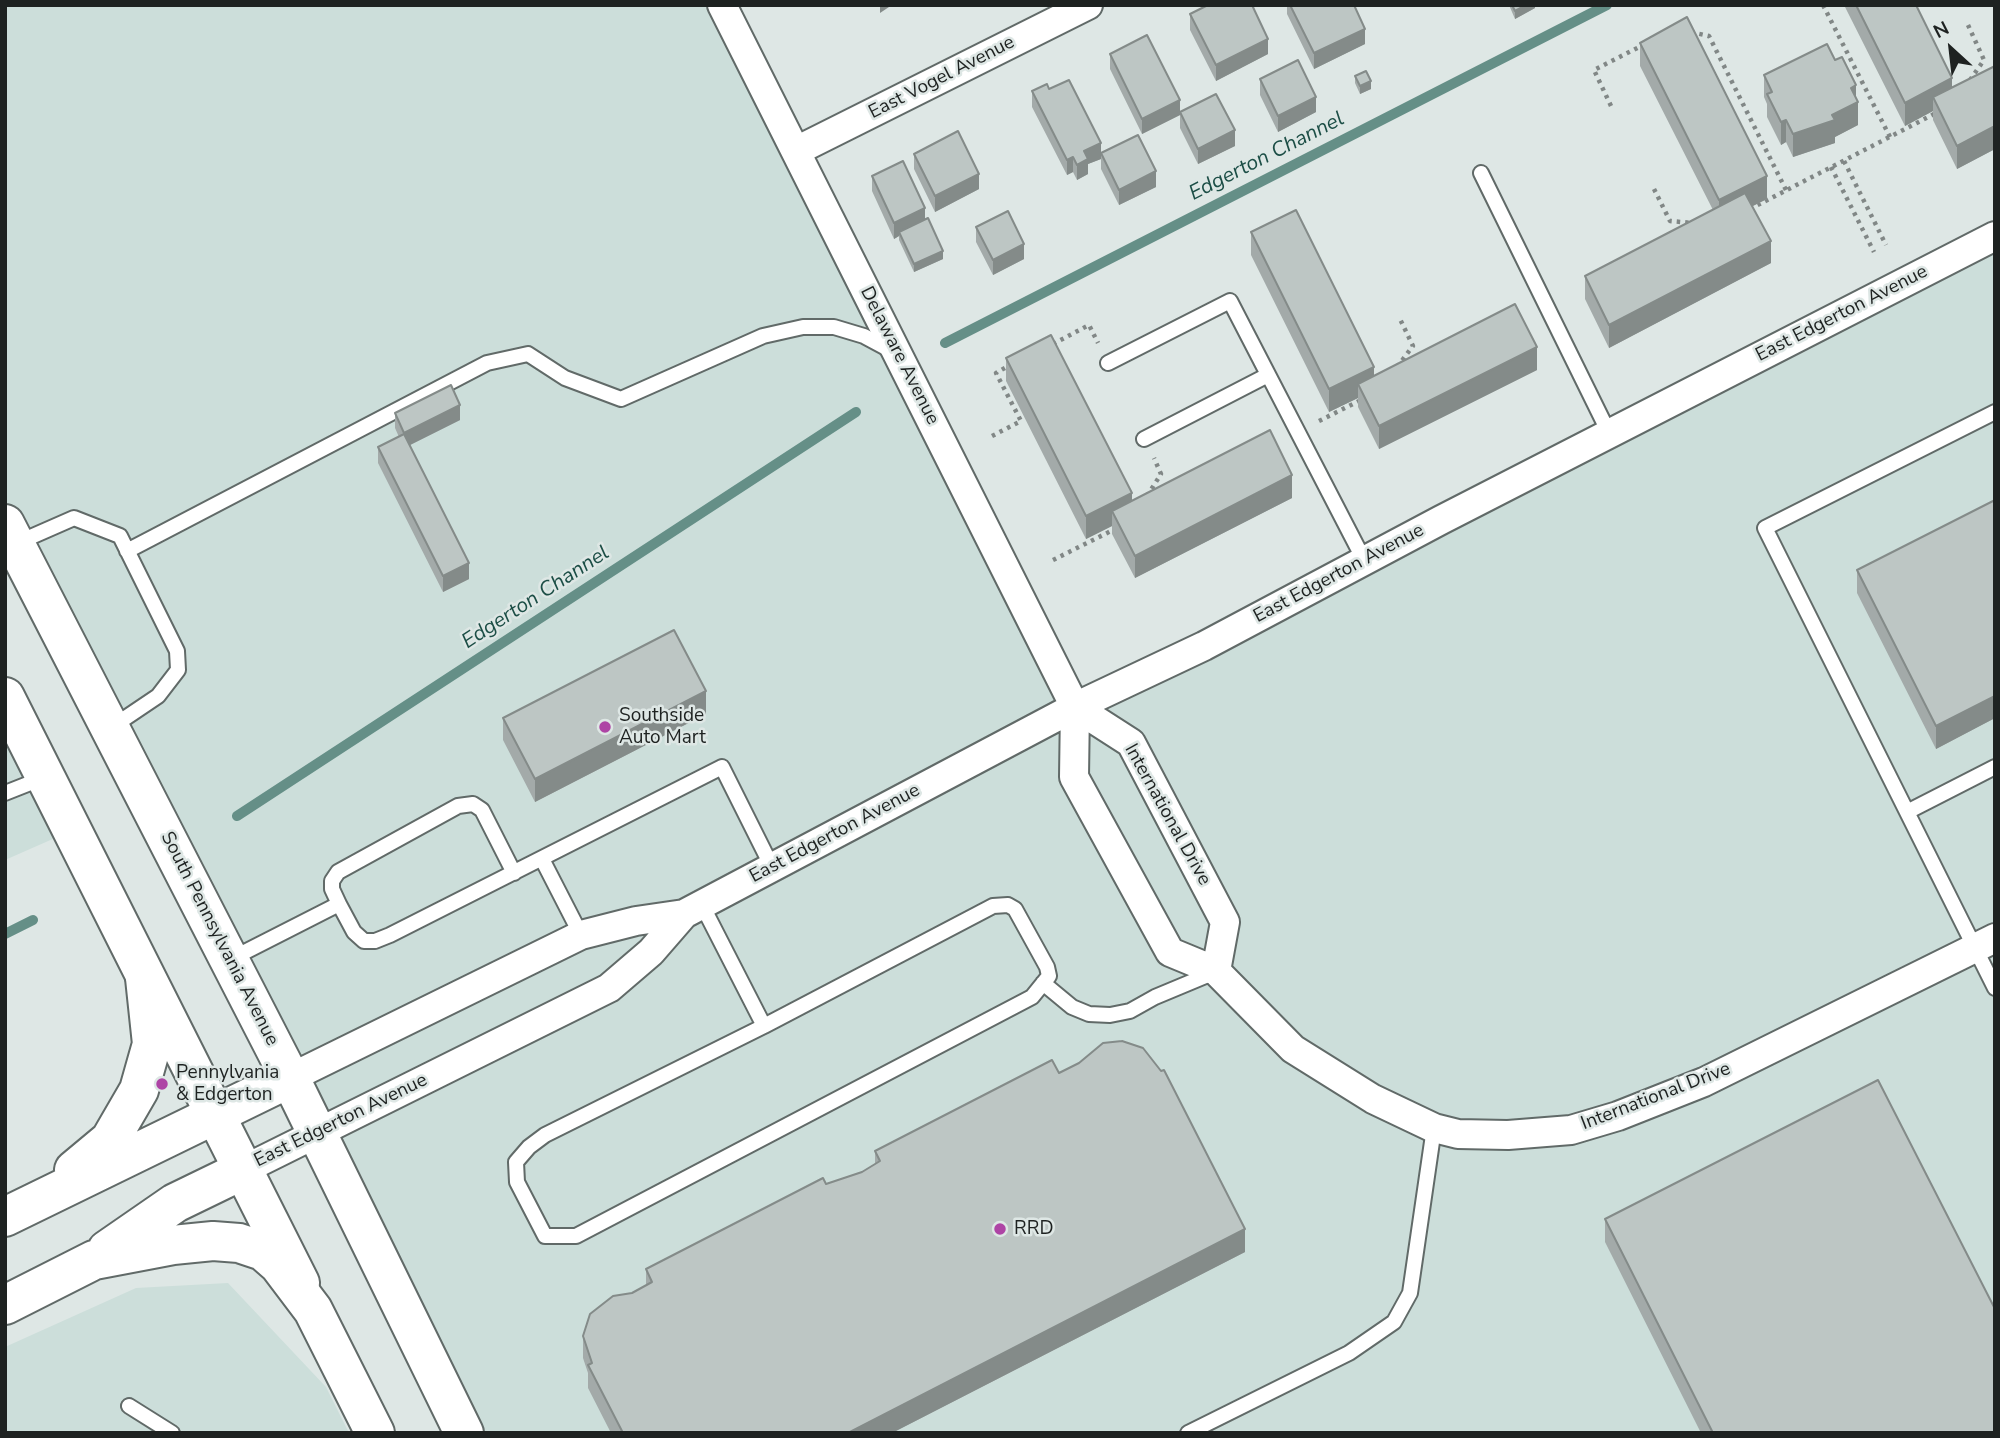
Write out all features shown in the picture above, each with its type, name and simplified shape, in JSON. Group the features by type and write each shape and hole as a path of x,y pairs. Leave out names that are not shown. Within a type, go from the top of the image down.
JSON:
{"main road":[{"name":"South Pennsylvania Avenue","path":"10,534 230,959 464,1433"},
{"path":"5,697 375,1433"},
{"path":"21,1209 110,1140 139,1090 152,1044 145,978"},
{"path":"21,1209 290,1078"},
{"path":"5,1305 94,1259 175,1203 243,1170"},
{"path":"94,1259 173,1245 213,1241 239,1243 263,1251 279,1265 313,1310"}],"street":[{"name":"Delaware Avenue","path":"722,5 1075,707"},
{"name":"East Vogel Avenue","path":"796,151 1088,5"},
{"name":"East Edgerton Avenue","path":"243,1170 609,988 693,910 772,867 1075,707 1204,646 1609,433 1995,236"},
{"name":"International Drive","path":"1075,707 1074,777 1170,952 1216,971 1293,1049 1373,1099 1434,1128 1458,1134 1508,1135 1571,1130 1618,1116 1704,1082 1985,943"},
{"name":"International Drive","path":"1075,707 1131,743 1225,922 1216,971"},
{"name":"East Edgerton Avenue","path":"290,1078 581,935 693,910"}],"lane":[{"path":"1482,173 1609,433"},
{"path":"1108,363 1230,301 1364,560"},
{"path":"127,551 487,363 528,354 565,378 621,399 763,336 803,327 834,327 897,353"},
{"path":"1144,439 1268,375"},
{"path":"1995,412 1765,528 1907,812 1985,943 1995,988"},
{"path":"10,534 74,518 120,536 177,651 178,670 158,696 111,727"},
{"path":"514,873 482,810 473,804 458,806 338,872 332,881 332,889 354,932 364,940 375,941 514,873 542,859 722,766 772,867"},
{"path":"1907,812 1995,767"},
{"path":"5,793 45,777"},
{"path":"542,859 581,935"},
{"path":"230,959 339,904"},
{"path":"1008,905 1015,909 1047,967 1049,976 1032,997 589,1230 576,1236 545,1236 517,1182 516,1162 528,1147 545,1135 764,1026 993,906 1008,905"},
{"path":"693,910 764,1026"},
{"path":"1043,983 1072,1007 1089,1014 1110,1015 1130,1011 1154,997 1216,971"},
{"path":"1188,1433 1349,1353 1394,1322 1410,1293 1434,1128"},
{"path":"129,1406 172,1433"}],"path":[{"path":"1823,5 1890,137"},
{"path":"1968,25 1984,60 1969,81"},
{"path":"1687,30 1709,36 1786,190"},
{"path":"1611,106 1594,70 1652,40"},
{"path":"1741,214 1944,109"},
{"path":"1844,161 1886,245"},
{"path":"1831,167 1874,252"},
{"path":"1654,189 1670,221 1706,224"},
{"path":"1392,373 1413,346 1399,317"},
{"path":"1042,349 1089,325"},
{"path":"992,436 1021,421 996,373 1019,361"},
{"path":"1297,432 1367,397"},
{"path":"1146,497 1161,474"},
{"path":"1053,559 1120,526"}],"shaded area":[{"path":"5,5 722,5 1075,707 1995,236 1995,1433 464,1433 5,524"},
{"path":"5,737 55,838 5,860"},
{"path":"228,1283 326,1387 349,1433 5,1433 5,1347 136,1288"}],"building":[{"path":"1208,5 1252,5 1268,39 1216,65 1190,14"},
{"path":"1290,5 1354,5 1365,29 1314,53"},
{"path":"1512,5 1526,5 1515,11"},
{"path":"1856,5 1916,5 1952,78 1905,103"},
{"path":"1687,17 1767,176 1719,200 1640,43"},
{"path":"1147,35 1180,100 1142,119 1110,54"},
{"path":"1827,44 1835,60 1842,57 1856,85 1851,88 1858,102 1832,115 1835,120 1793,134 1786,120 1781,122 1767,94 1772,92 1764,75"},
{"path":"1298,60 1316,97 1278,116 1260,79"},
{"path":"1995,66 1995,126 1957,146 1933,97"},
{"path":"1366,71 1371,81 1360,86 1355,76"},
{"path":"1069,80 1101,143 1084,151 1088,159 1077,165 1073,157 1067,160 1032,91 1047,84 1049,89"},
{"path":"1216,94 1235,130 1198,149 1180,112"},
{"path":"958,131 979,174 935,196 914,154"},
{"path":"1138,135 1156,171 1119,190 1101,153"},
{"path":"903,161 925,208 894,223 872,176"},
{"path":"1745,193 1771,241 1609,325 1585,276"},
{"path":"1296,210 1374,367 1329,389 1251,232"},
{"path":"1008,211 1024,244 993,260 976,227"},
{"path":"928,218 943,251 914,264 899,232"},
{"path":"1515,304 1537,347 1379,426 1358,384"},
{"path":"1051,335 1132,493 1086,516 1006,358"},
{"path":"451,385 460,405 404,433 395,413"},
{"path":"1270,430 1292,475 1135,556 1112,511"},
{"path":"404,434 469,563 443,576 378,447"},
{"path":"1995,500 1995,696 1936,726 1857,570"},
{"name":"Southside Auto Mart","path":"674,630 706,691 535,779 503,718"},
{"name":"RRD","path":"1122,1041 1143,1048 1161,1071 1164,1070 1245,1229 848,1433 623,1433 588,1365 592,1363 583,1336 590,1314 613,1296 632,1293 652,1282 646,1269 823,1178 826,1184 862,1172 880,1161 875,1151 1052,1060 1059,1073 1079,1063 1103,1043"},
{"path":"1878,1080 1995,1309 1995,1433 1713,1433 1605,1219"}],"waterway":[{"name":"Edgerton Channel","path":"945,343 1607,5"},
{"name":"Edgerton Channel","path":"237,816 856,412"},
{"name":"Edgerton Channel","path":"5,934 33,920"}],"place":[{"name":"Southside Auto Mart","path":"605,727"},
{"name":"Pennylvania & Edgerton","path":"162,1084"},
{"name":"RRD","path":"1000,1229"}]}
